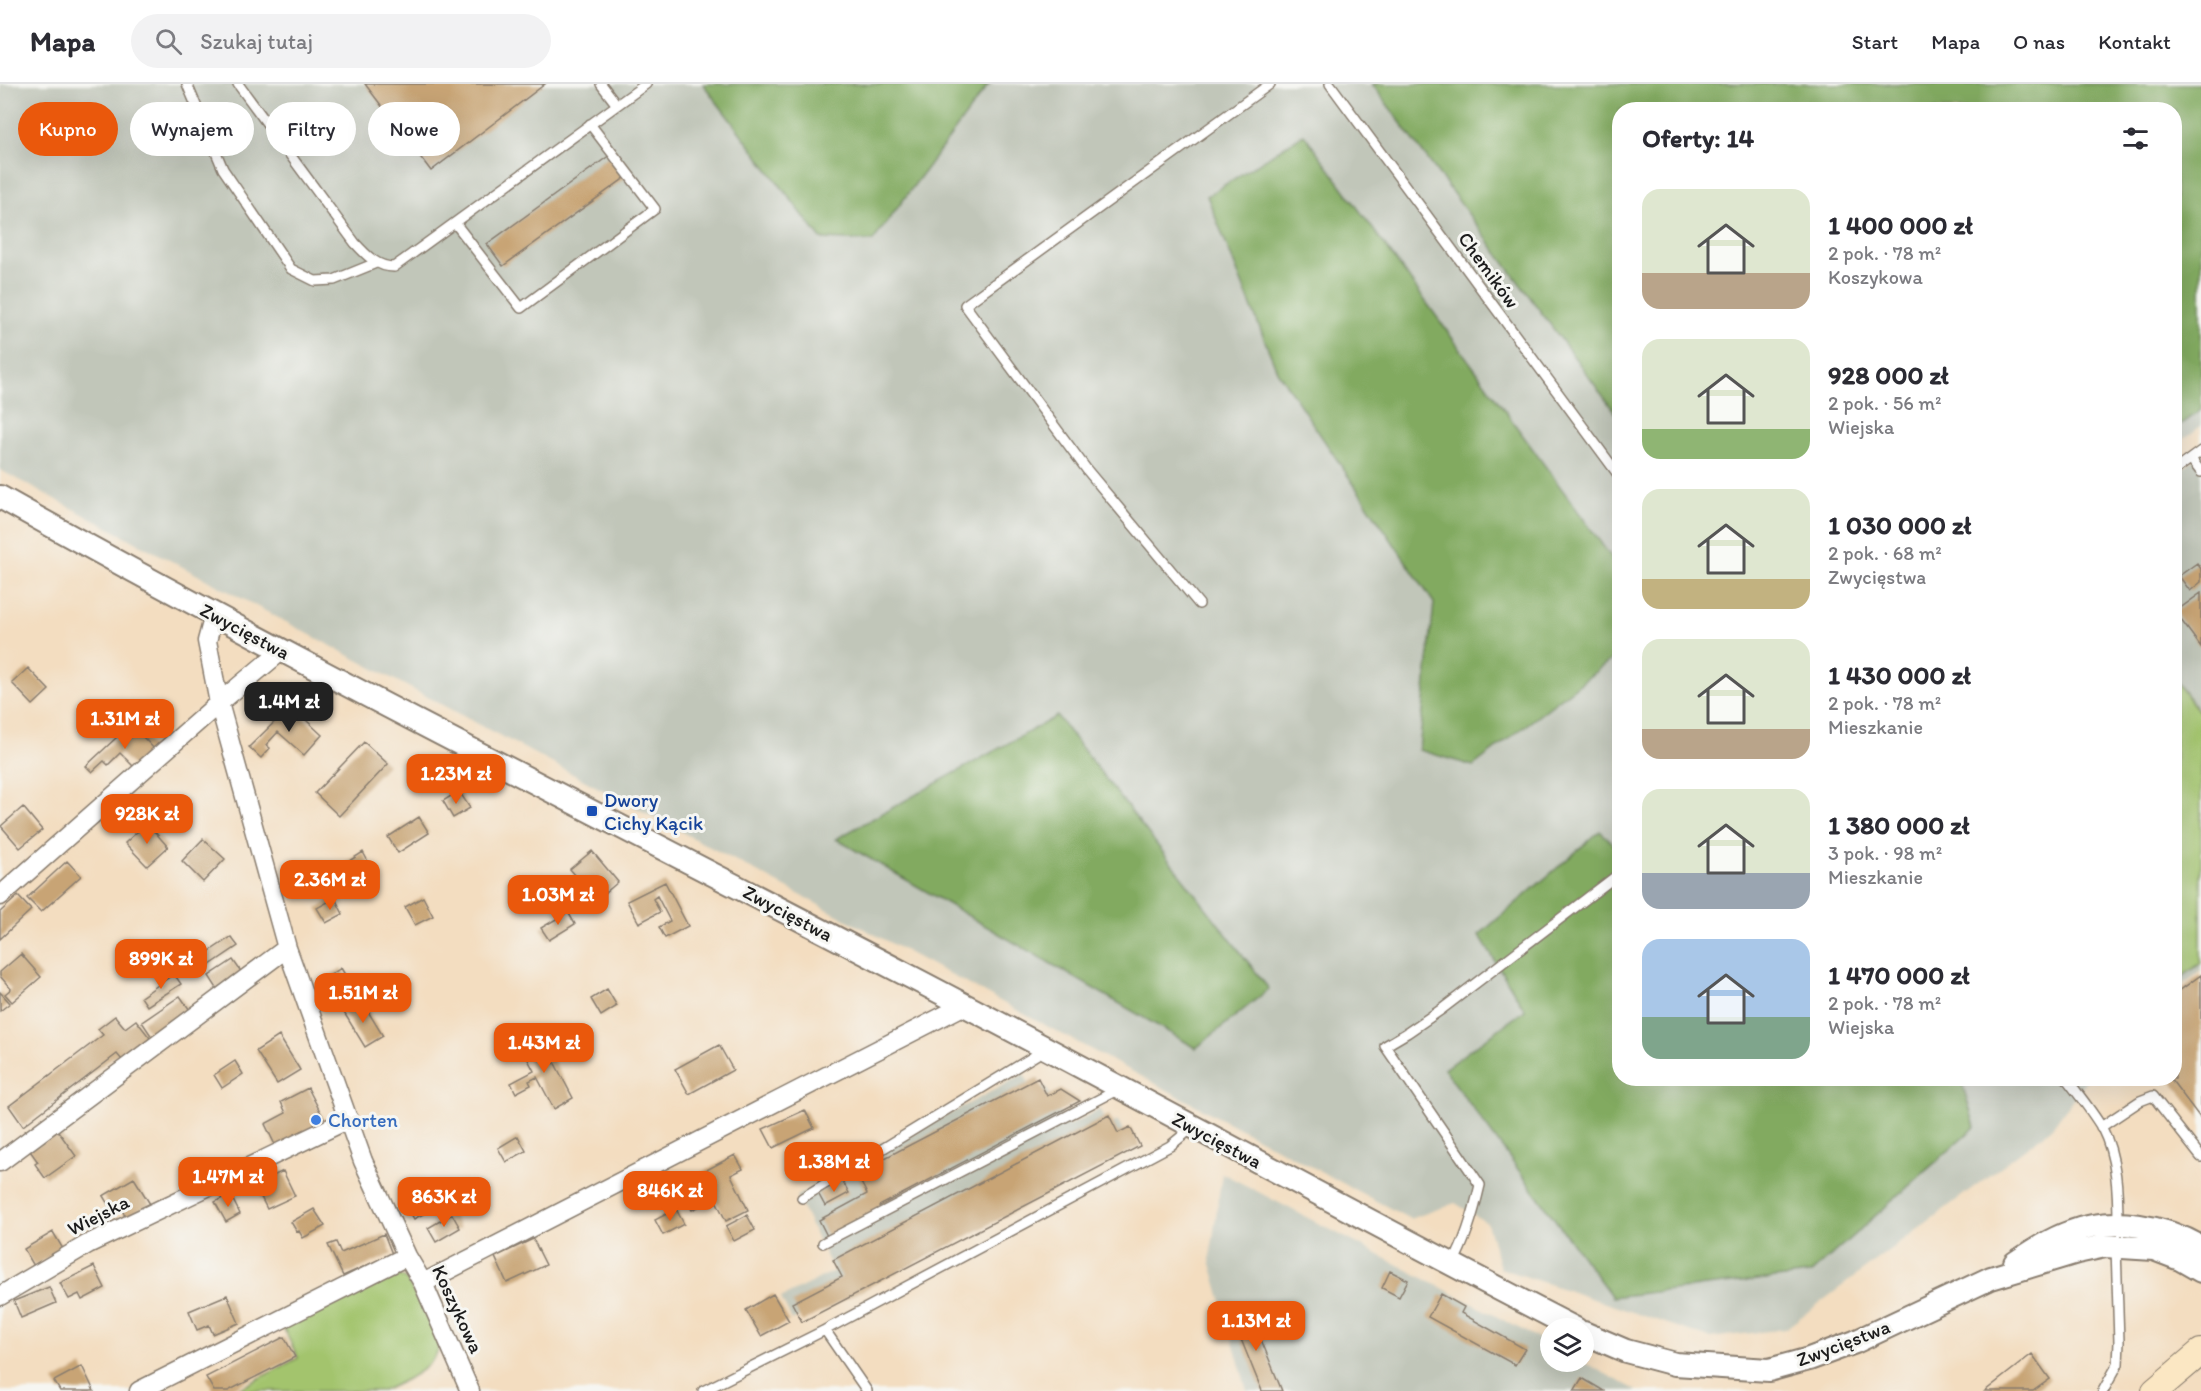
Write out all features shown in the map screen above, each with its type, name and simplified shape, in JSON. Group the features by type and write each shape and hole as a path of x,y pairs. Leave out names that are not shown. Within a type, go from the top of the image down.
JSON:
{"main road":[{"path":"2155,1391 2201,1352"},
{"path":"2168,1391 2201,1376"}],"street":[{"name":"Zwycięstwa","path":"0,497 281,651 395,708 964,1005 1555,1318"},
{"name":"Koszykowa","path":"214,615 207,641 219,703 287,948 363,1161 407,1256 423,1283 470,1391"},
{"path":"0,896 281,651"},
{"path":"0,1162 287,948"},
{"path":"423,1283 964,1005"},
{"name":"Wiejska","path":"0,1296 88,1244 349,1119"},
{"name":"Zwycięstwa","path":"1594,1337 1626,1351 1675,1364 1769,1370 1809,1359 1855,1342 1991,1278 2048,1242 2084,1228 2118,1224 2162,1231 2184,1238 2201,1247"},
{"name":"Zwycięstwa","path":"1991,1278 2105,1246 2154,1249 2180,1259 2201,1271"},
{"path":"140,1391 407,1256"}],"lane":[{"path":"187,84 223,169 291,269 315,281 334,280 376,263"},
{"path":"238,84 355,243 376,263 385,267 394,267 646,84"},
{"path":"601,84 616,105"},
{"path":"1199,604 1087,470 965,304 1270,84"},
{"name":"Chemików","path":"1330,84 1612,466"},
{"path":"455,223 521,308 655,209 590,124"},
{"path":"2182,465 2201,451"},
{"path":"2190,459 2201,472"},
{"path":"1451,1265 1458,1253 1476,1205 1480,1185 1385,1046 1442,1009 1612,879"},
{"path":"802,1198 1046,1049"},
{"path":"2072,1086 2101,1127 2115,1169 2118,1195 2116,1247 2118,1364 2103,1391"},
{"path":"823,1243 1122,1088"},
{"path":"2101,1127 2140,1101 2153,1096 2201,1157"},
{"path":"703,1391 825,1330 1170,1146 1193,1127"},
{"path":"825,1330 867,1391"}],"shaded area":[{"path":"0,84 2201,84 2201,426 2182,440 2182,102 1612,102 1612,1086 2082,1086 2051,1129 1785,1329 1710,1338 1500,1268 1487,1223 1455,1203 1410,1219 0,470"},
{"path":"2201,455 2201,971 2182,985 2182,469"},
{"path":"1024,1074 1034,1092 1045,1086 1068,1126 1100,1109 1109,1125 1118,1121 1130,1143 792,1320 781,1298 834,1271 796,1196"},
{"path":"1222,1173 1540,1339 1540,1372 1594,1372 1594,1368 1638,1391 1247,1391 1210,1260"}],"green space":[{"path":"703,84 989,84 873,241 821,239"},
{"path":"1372,84 2201,84 2201,410 2182,424 2182,102 1612,102 1612,408"},
{"path":"1304,134 1612,558 1612,659 1473,766 1419,750 1434,603 1277,371 1207,196"},
{"path":"2182,689 2201,714 2201,963 2182,977"},
{"path":"1057,716 1269,989 1196,1048 836,839"},
{"path":"1600,831 1612,843 1612,1086 1963,1086 1975,1127 1810,1274 1612,1297 1444,1069 1525,1010 1479,935"},
{"path":"397,1274 406,1279 439,1339 434,1357 420,1371 383,1391 235,1391 298,1358 282,1325 387,1275"}],"building":[{"path":"365,84 545,84 460,149 460,102 379,102"},
{"path":"610,155 626,177 503,266 487,244"},
{"path":"420,156 451,156 431,171"},
{"path":"2197,563 2201,569 2201,582 2190,591 2182,580 2182,574"},
{"path":"2201,593 2201,647 2182,621 2182,607"},
{"path":"28,668 49,690 33,705 12,683"},
{"path":"291,706 322,735 304,755 278,732 266,745 270,748 261,758 249,747"},
{"path":"131,724 156,751 136,769 120,753 108,765 104,761 92,772 86,766"},
{"path":"364,742 388,764 339,816 315,793"},
{"path":"459,791 470,808 453,818 443,801"},
{"path":"23,807 42,830 20,848 1,826"},
{"path":"419,817 429,833 398,853 388,837"},
{"path":"147,823 168,847 147,866 125,843"},
{"path":"203,839 225,859 203,882 182,861"},
{"path":"592,851 618,882 597,900 570,869"},
{"path":"363,852 372,869 356,879 346,863"},
{"path":"67,861 81,876 41,912 27,898"},
{"path":"665,882 688,926 665,938 659,927 670,921 657,896 653,899 660,912 639,923 627,901"},
{"path":"18,896 31,910 0,939 0,912"},
{"path":"423,897 433,916 415,925 405,907"},
{"path":"335,898 343,914 326,923 317,908"},
{"path":"568,912 575,924 549,940 541,928"},
{"path":"231,937 238,946 204,969 198,959"},
{"path":"21,954 41,977 12,1002 5,994 11,989 0,976 0,972"},
{"path":"233,960 242,973 218,990 209,976"},
{"path":"341,968 351,985 336,995 326,978"},
{"path":"174,974 181,984 147,1006 141,997"},
{"path":"2201,975 2201,1119 2176,1086 2182,1086 2182,989"},
{"path":"607,989 617,1006 601,1016 591,999"},
{"path":"0,992 10,1003 0,1011"},
{"path":"180,996 192,1013 154,1040 142,1022"},
{"path":"361,1000 383,1036 365,1047 343,1011"},
{"path":"115,1016 125,1028 136,1020 150,1038 122,1060 117,1054 23,1126 9,1106 103,1035 98,1029"},
{"path":"279,1036 300,1070 277,1084 256,1051"},
{"path":"541,1037 573,1098 554,1109 537,1077 529,1081 531,1085 516,1093 511,1083 534,1071 522,1048"},
{"path":"719,1045 733,1070 689,1094 675,1069"},
{"path":"235,1061 243,1074 222,1088 214,1075"},
{"path":"1038,1078 1047,1096 1061,1089 1080,1101 879,1206 881,1210 828,1238 819,1220 867,1194 856,1173"},
{"path":"308,1088 327,1125 278,1151 265,1124 286,1113 281,1102"},
{"path":"805,1110 814,1128 773,1148 763,1129"},
{"path":"1109,1115 1118,1133 1130,1127 1140,1146 802,1322 792,1303 842,1277 833,1260"},
{"path":"58,1131 76,1156 45,1178 28,1148 35,1143 37,1146"},
{"path":"518,1136 526,1151 506,1162 498,1148"},
{"path":"735,1155 743,1169 731,1175 748,1210 726,1221 711,1190 700,1196 704,1204 692,1210 678,1185"},
{"path":"283,1171 295,1196 267,1209 255,1185"},
{"path":"134,1178 150,1204 126,1218 122,1210 114,1214 103,1196"},
{"path":"842,1180 849,1193 825,1206 818,1193"},
{"path":"449,1186 455,1197 414,1219 409,1210"},
{"path":"230,1194 240,1214 226,1222 215,1202"},
{"path":"314,1209 325,1226 303,1238 291,1222"},
{"path":"676,1209 684,1224 663,1235 655,1220"},
{"path":"452,1214 460,1228 436,1242 428,1228"},
{"path":"747,1215 755,1230 734,1241 726,1226"},
{"path":"53,1232 63,1249 34,1266 24,1249"},
{"path":"384,1234 392,1254 343,1276 328,1245 336,1242 341,1253"},
{"path":"533,1239 546,1265 507,1283 495,1257"},
{"path":"94,1266 105,1288 82,1300 79,1294 69,1299 60,1283"},
{"path":"1390,1271 1408,1280 1399,1297 1382,1288"},
{"path":"49,1287 56,1303 21,1318 14,1301"},
{"path":"773,1294 789,1321 761,1336 746,1310"},
{"path":"1441,1294 1464,1307 1461,1313 1525,1349 1515,1365 1428,1317"},
{"path":"227,1295 239,1323 213,1334 209,1325 197,1330 189,1311"},
{"path":"1249,1310 1282,1391 1262,1391 1232,1317"},
{"path":"284,1337 295,1357 228,1391 214,1391 206,1377"},
{"path":"2032,1354 2050,1379 2033,1391 1985,1391"},
{"path":"82,1366 94,1391 60,1391 54,1381"},
{"path":"1582,1378 1604,1391 1574,1391"}],"place":[{"name":"Dwory Cichy Kącik","path":"592,811"},
{"name":"Chorten","path":"316,1120"}]}
